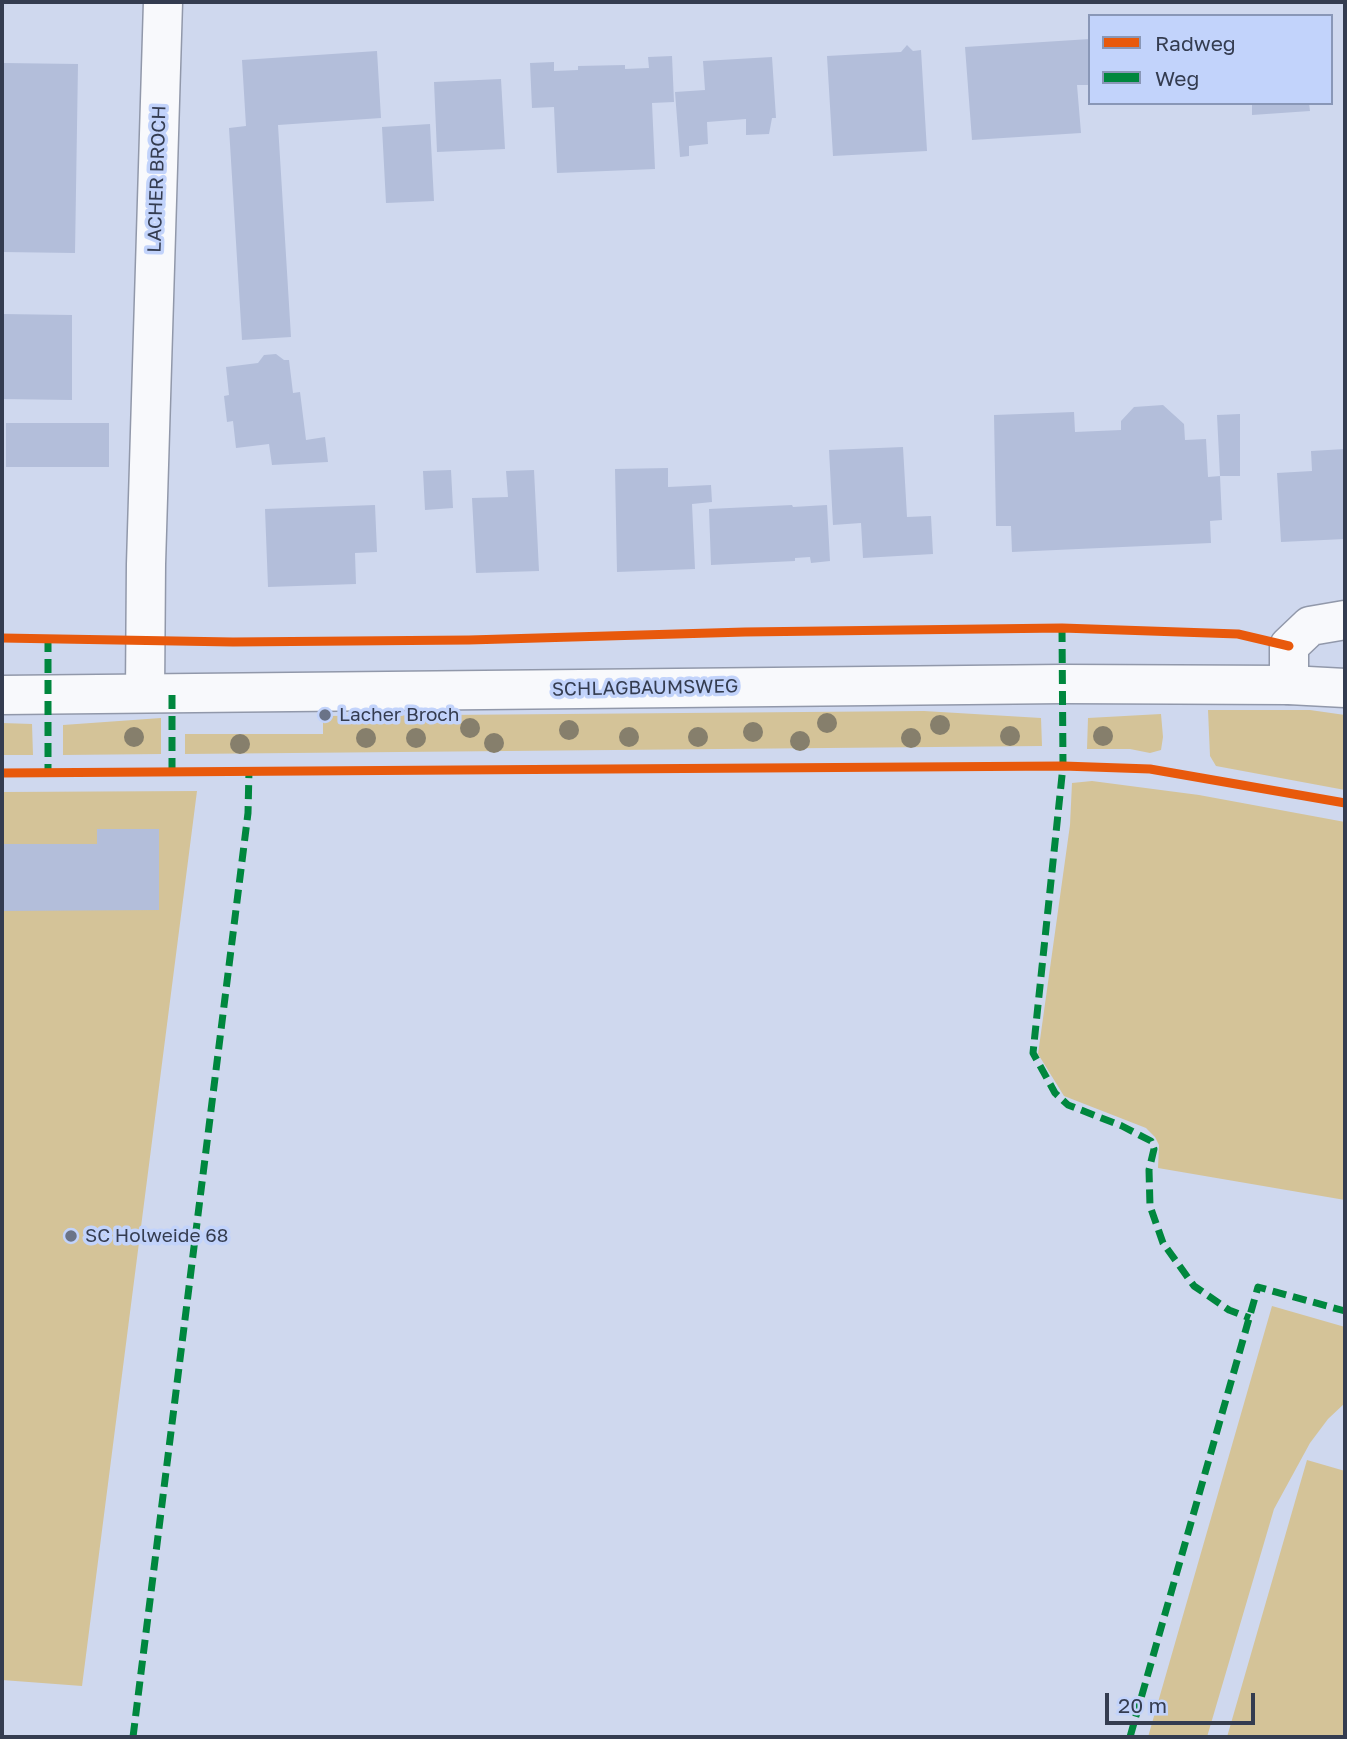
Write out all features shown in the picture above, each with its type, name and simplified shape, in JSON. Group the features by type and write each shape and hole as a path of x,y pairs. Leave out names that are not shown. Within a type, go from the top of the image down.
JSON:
{"main road":[{"name":"LACHER BROCH","path":"145,693 146,564 163,2"},
{"path":"1289,685 1289,646 1310,626 1345,620"},
{"name":"SCHLAGBAUMSWEG","path":"2,695 1035,685 1289,685 1345,688"}],"shaded area":[{"path":"1208,710 1310,710 1345,715 1345,790 1216,766 1210,756"},
{"path":"924,711 1041,718 1042,746 185,754 185,734 323,734 323,716"},
{"path":"1161,714 1161,750 1150,753 1130,749 1087,749 1088,718"},
{"path":"161,718 161,754 63,755 63,725"},
{"path":"2,723 32,724 33,755 2,755"},
{"path":"1092,781 1199,795 1345,822 1345,1200 1158,1168 1159,1145 1146,1128 1064,1096 1038,1054 1070,825 1072,783"},
{"name":"SC Holweide 68","path":"197,791 82,1686 2,1680 2,792"},
{"path":"1272,1306 1345,1327 1345,1403 1328,1419 1310,1443 1274,1509 1207,1737 1148,1737"},
{"path":"1307,1460 1345,1471 1345,1737 1227,1737"}],"building":[{"path":"1088,39 1088,85 1077,85 1081,133 972,140 965,47"},
{"path":"907,45 913,51 921,50 927,151 833,156 827,56 901,52"},
{"path":"377,51 381,118 278,125 291,337 242,340 229,128 246,126 242,60"},
{"path":"672,56 674,102 652,103 655,169 557,173 554,107 532,108 530,63 554,62 554,71 578,70 578,66 625,65 625,69 649,68 648,57"},
{"path":"772,57 776,118 772,118 769,134 746,135 746,119 707,122 708,144 689,146 689,156 680,157 675,92 705,90 703,61"},
{"path":"4,63 78,64 75,253 2,252"},
{"path":"501,79 505,149 437,152 434,82"},
{"path":"1252,105 1309,105 1310,111 1252,115"},
{"path":"430,124 434,201 386,203 382,127"},
{"path":"2,314 72,315 72,400 2,399"},
{"path":"276,354 289,360 293,393 300,392 306,440 325,437 328,462 272,465 269,444 236,448 233,421 227,422 224,396 229,395 226,367 258,363 264,355"},
{"path":"1163,405 1184,424 1185,440 1206,439 1208,477 1220,476 1222,520 1210,521 1211,543 1012,552 1011,526 996,526 994,415 1074,412 1075,432 1121,430 1121,421 1134,407"},
{"path":"1240,414 1240,476 1220,476 1217,415"},
{"path":"6,423 109,423 109,467 6,467"},
{"path":"903,447 907,517 931,516 933,554 863,558 861,523 833,525 829,450"},
{"path":"1345,449 1345,539 1281,542 1277,473 1312,471 1311,451"},
{"path":"668,468 668,487 711,485 712,502 692,504 695,569 617,572 615,469"},
{"path":"451,470 453,508 425,510 423,471"},
{"path":"534,470 539,571 476,573 472,498 508,497 506,471"},
{"path":"375,505 377,552 355,553 356,584 268,587 265,509"},
{"path":"827,505 830,561 811,563 810,557 795,558 795,561 711,565 709,509"},
{"path":"97,829 159,829 159,910 2,911 2,844 97,844"}],"marked path":[{"path":"1062,628 1063,766 1033,1053 1055,1093 1068,1105 1122,1126 1151,1141 1154,1149 1149,1170 1150,1206 1163,1243 1194,1286 1229,1310 1250,1318"},
{"path":"48,638 48,773"},
{"path":"172,692 172,772"},
{"path":"133,1737 248,813 249,771"},
{"path":"1130,1737 1258,1287 1345,1311"}],"cycle path":[{"path":"2,638 233,642 469,640 745,632 1062,628 1238,634 1289,646"},
{"path":"2,773 1063,766 1150,769 1345,803"}],"place":[{"name":"Lacher Broch","path":"325,715"},
{"name":"SC Holweide 68","path":"71,1236"}]}
